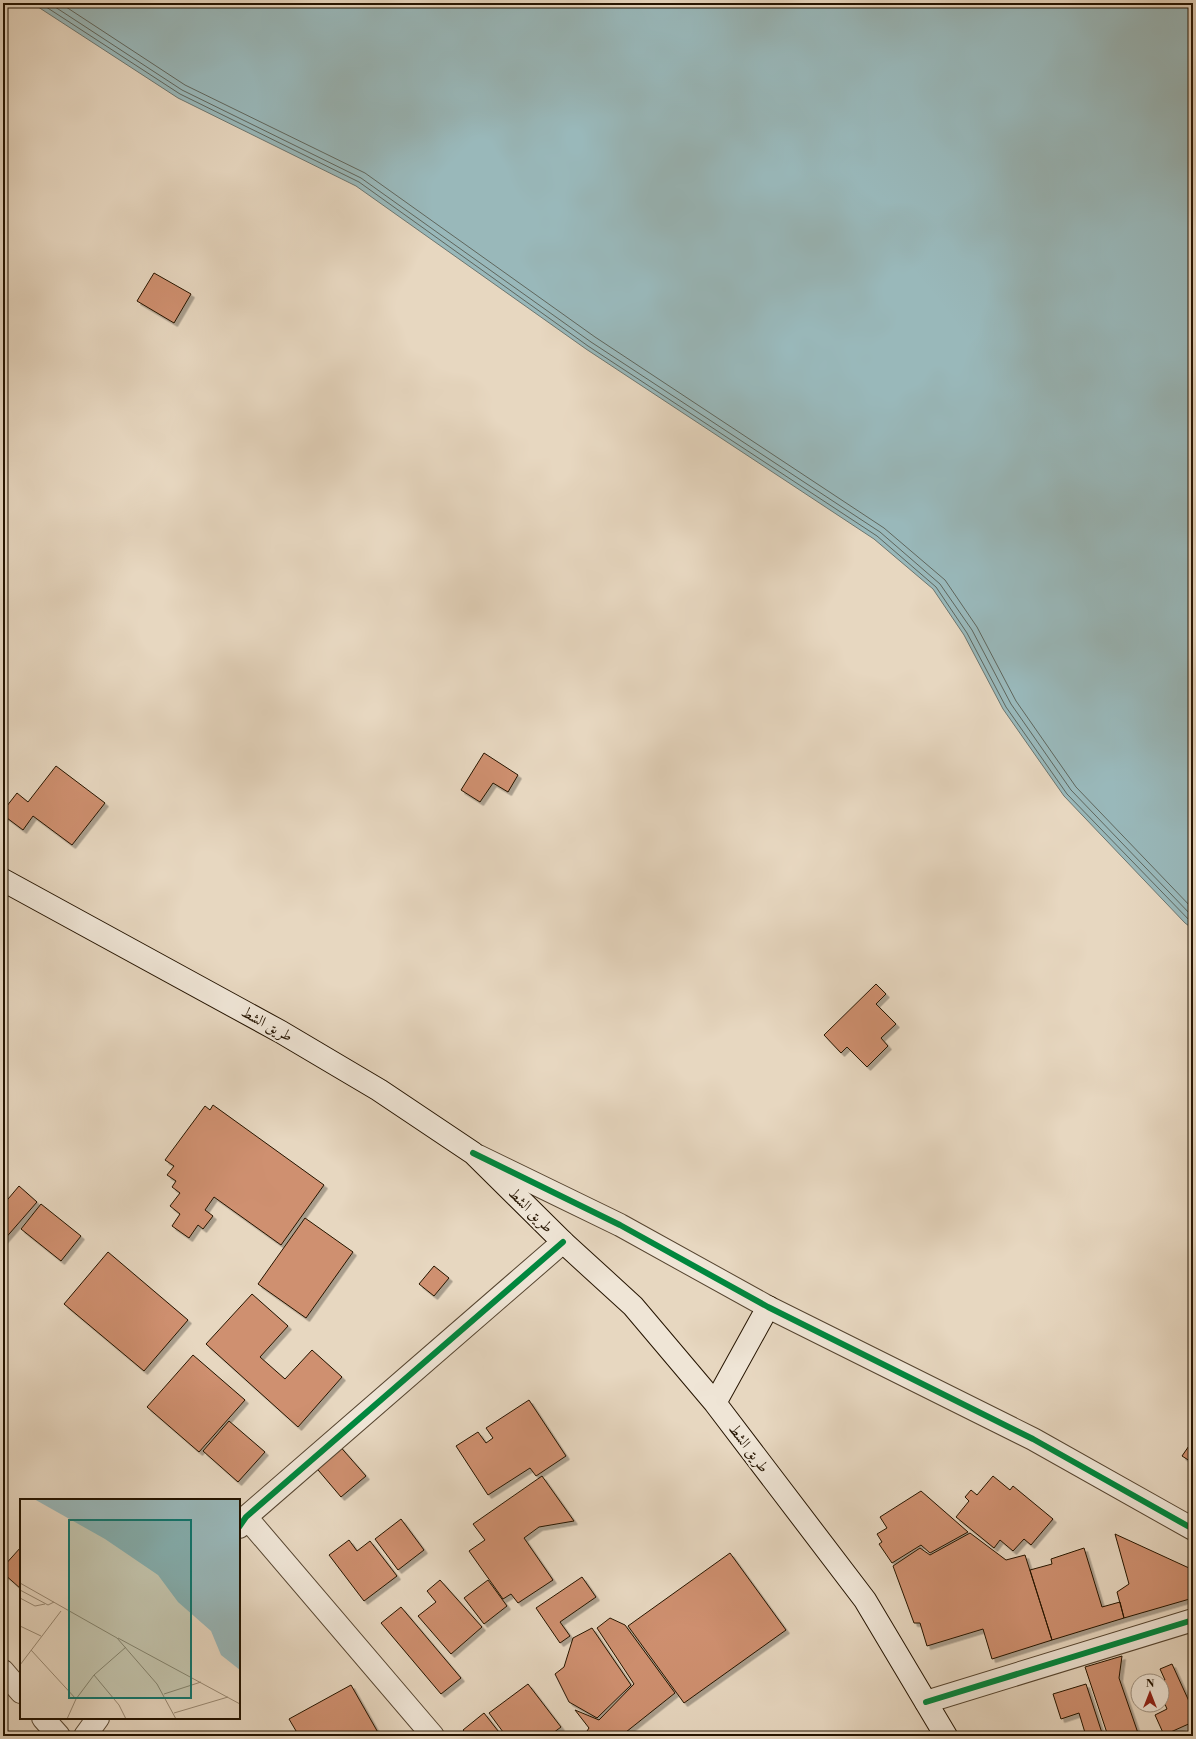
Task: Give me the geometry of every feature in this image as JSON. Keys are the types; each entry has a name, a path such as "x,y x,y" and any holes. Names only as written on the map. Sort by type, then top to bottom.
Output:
{"street":[{"name":"طريق الشط","path":"3,880 281,1032 379,1090 473,1154 633,1306 715,1403 865,1600 946,1736"},
{"path":"473,1154 620,1225 768,1307 1033,1439 1193,1529"},
{"path":"433,1736 416,1714 243,1522 564,1242"},
{"path":"715,1403 768,1307"},
{"path":"926,1702 1193,1620"},
{"path":"3,1671 20,1691"},
{"path":"44,1719 59,1736"},
{"path":"85,1736 97,1719"}],"water":[{"path":"32,3 1193,3 1193,929 1185,923 1064,796 1003,709 964,635 933,589 874,539 586,349 356,186 178,98"}],"building":[{"path":"154,273 191,294 174,323 137,301"},
{"path":"484,753 518,775 508,792 493,783 480,802 461,790"},
{"path":"56,766 105,803 72,845 33,816 23,830 3,815 3,811 17,793 28,802"},
{"path":"876,984 886,994 876,1004 896,1024 881,1038 888,1046 867,1067 847,1047 841,1053 824,1035"},
{"path":"213,1105 324,1185 281,1245 214,1197 205,1210 213,1216 203,1229 198,1225 189,1238 172,1226 180,1214 170,1206 180,1193 172,1187 176,1181 167,1175 174,1166 165,1160 205,1106 210,1110"},
{"path":"19,1186 37,1202 3,1241 3,1205"},
{"path":"41,1204 81,1236 61,1261 21,1229"},
{"path":"305,1218 353,1252 306,1318 258,1284"},
{"path":"108,1252 188,1320 144,1371 64,1304"},
{"path":"434,1266 449,1278 434,1296 419,1284"},
{"path":"252,1294 288,1326 260,1357 285,1379 312,1350 342,1377 298,1427 206,1344"},
{"path":"193,1355 245,1400 199,1452 147,1407"},
{"path":"529,1400 566,1456 536,1476 530,1468 488,1495 456,1446 478,1432 486,1443 493,1438 486,1428"},
{"path":"229,1421 265,1452 238,1482 203,1451"},
{"path":"1193,1440 1193,1463 1182,1456"},
{"path":"337,1443 366,1476 341,1497 313,1464"},
{"path":"542,1476 574,1521 539,1527 524,1538 553,1580 518,1603 511,1594 503,1599 469,1551 485,1540 473,1524"},
{"path":"993,1476 1010,1490 1013,1486 1053,1519 1031,1545 1024,1539 1013,1551 1000,1540 994,1548 956,1517 969,1501 965,1497 971,1490 977,1495"},
{"path":"921,1491 968,1532 930,1553 921,1545 892,1563 879,1544 882,1542 877,1534 887,1528 880,1517"},
{"path":"401,1519 424,1550 398,1570 375,1539"},
{"path":"970,1533 1006,1560 1025,1555 1052,1640 992,1659 983,1629 927,1646 920,1623 914,1623 893,1566 920,1548 930,1555"},
{"path":"1115,1534 1189,1568 1193,1580 1193,1598 1124,1618 1117,1592 1129,1584"},
{"path":"349,1540 357,1551 370,1541 397,1576 364,1601 329,1555"},
{"path":"20,1548 20,1588 3,1573 3,1567"},
{"path":"1084,1548 1102,1607 1120,1602 1124,1618 1052,1640 1030,1570 1052,1564 1051,1559"},
{"path":"730,1553 786,1630 684,1703 628,1626"},
{"path":"582,1577 596,1597 560,1622 570,1636 560,1643 536,1608"},
{"path":"440,1580 482,1627 451,1654 418,1616 436,1602 427,1591"},
{"path":"488,1580 507,1606 484,1624 464,1598"},
{"path":"401,1607 461,1678 441,1694 381,1623"},
{"path":"610,1618 625,1625 675,1693 621,1736 591,1736 587,1731 589,1728 575,1710 599,1720 634,1684 597,1628"},
{"path":"592,1628 631,1685 597,1718 569,1702 555,1674 564,1667 573,1638"},
{"path":"1122,1656 1119,1678 1139,1736 1108,1736 1085,1667"},
{"path":"1172,1664 1193,1710 1193,1722 1164,1735 1155,1715 1159,1713 1170,1713 1170,1673 1162,1673 1160,1669"},
{"path":"528,1684 561,1727 549,1736 506,1736 489,1713"},
{"path":"1086,1684 1103,1736 1086,1736 1079,1713 1061,1719 1053,1694"},
{"path":"351,1685 380,1736 299,1736 289,1719"},
{"path":"484,1713 502,1736 468,1736 463,1730"}],"cycle path":[{"path":"473,1153 620,1225 768,1307 1033,1439 1193,1529"},
{"path":"240,1526 246,1517 563,1242"},
{"path":"926,1702 1193,1620"}]}
